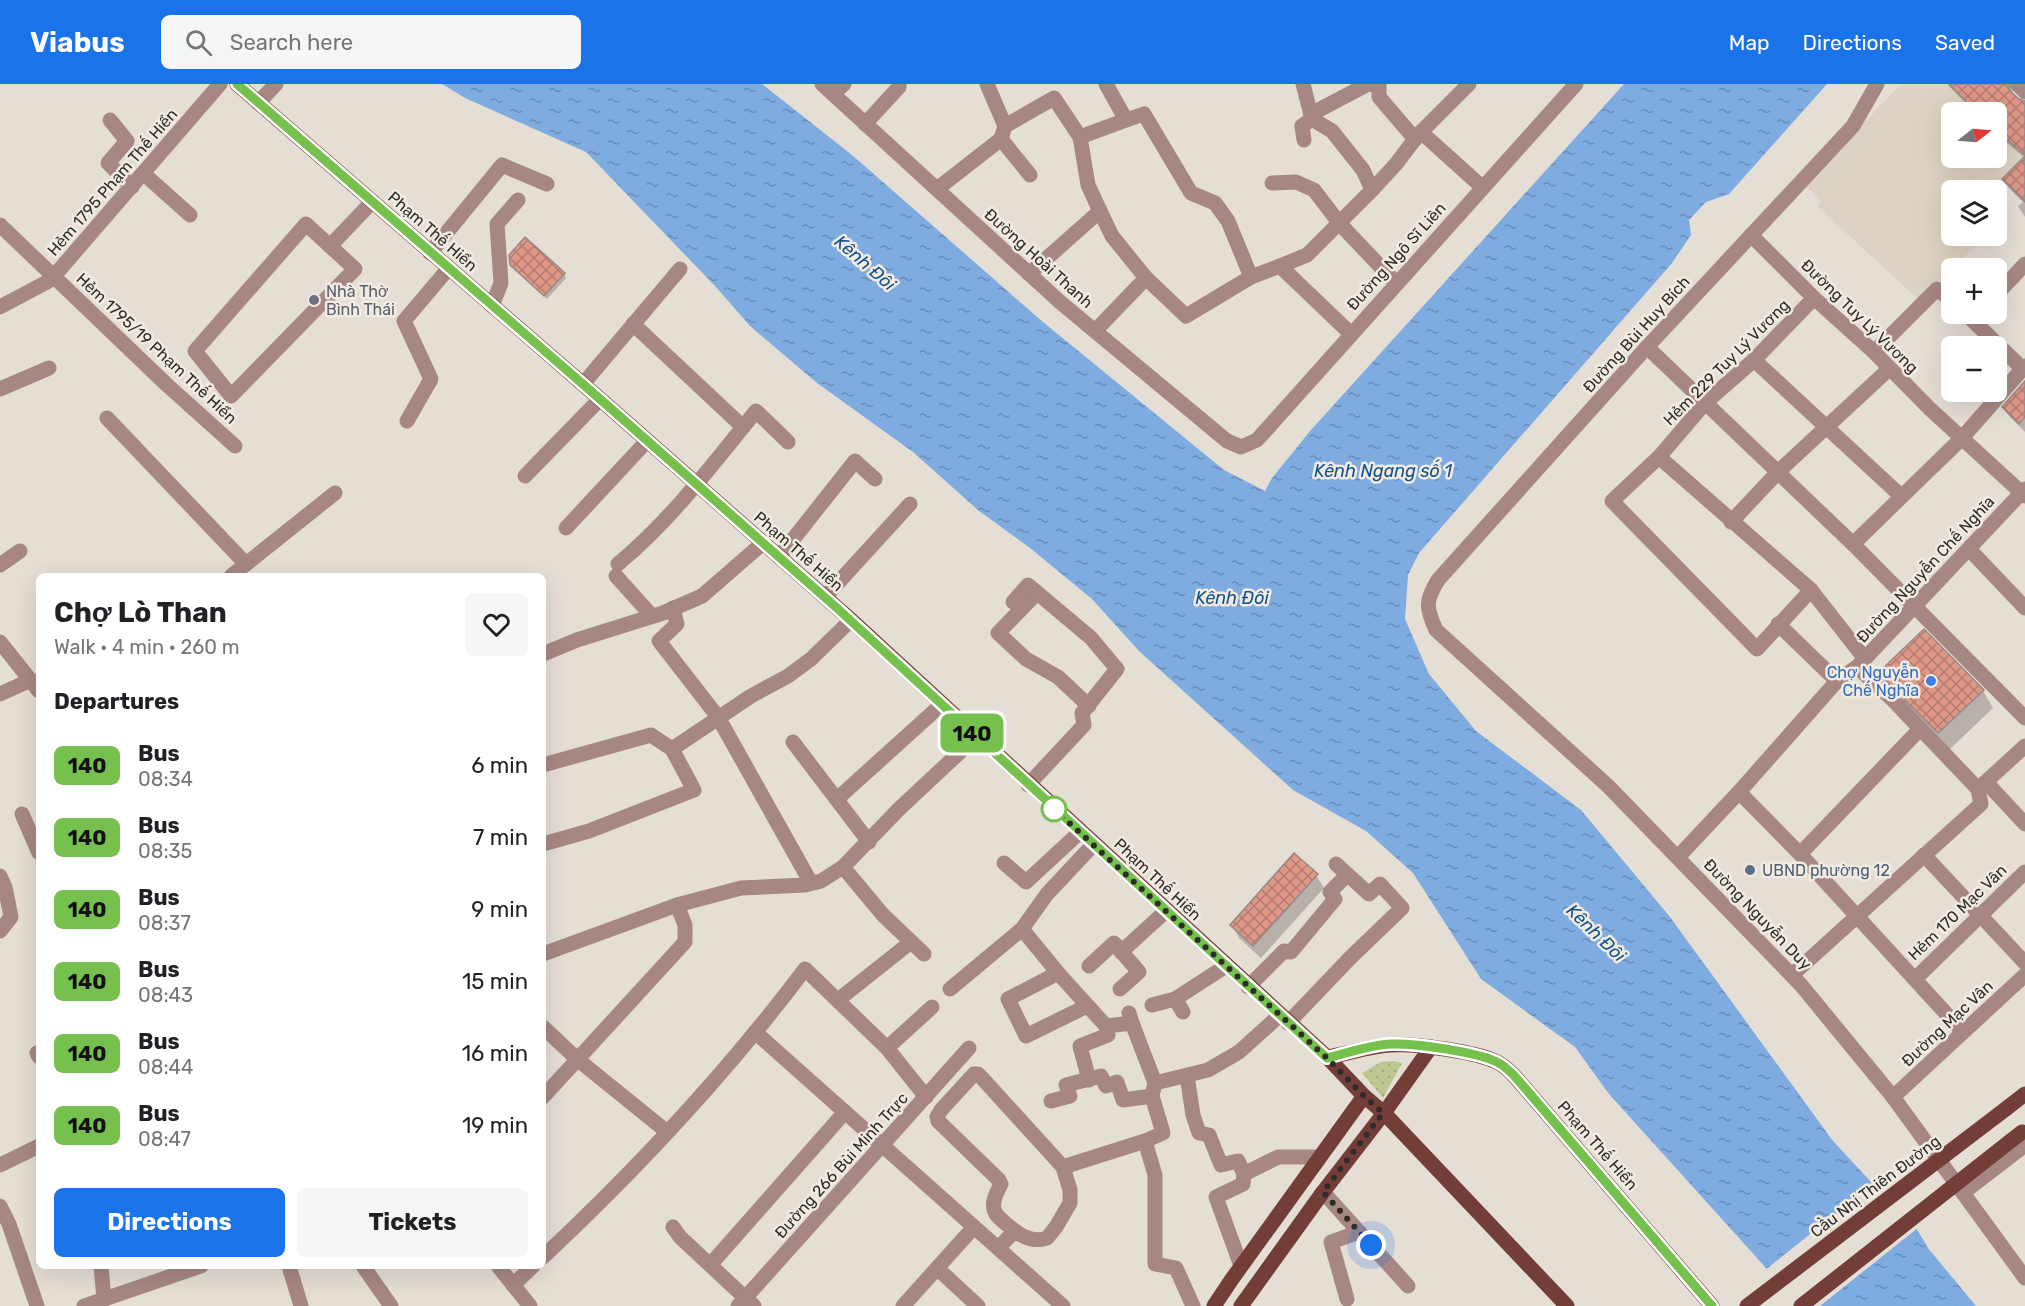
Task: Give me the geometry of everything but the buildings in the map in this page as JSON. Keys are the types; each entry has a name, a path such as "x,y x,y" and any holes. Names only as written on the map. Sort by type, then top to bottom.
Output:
{"main road":[{"name":"Phạm Thế Hiển","path":"237,84 851,620 1327,1058 1383,1113 1567,1306"},
{"name":"Phạm Thế Hiển","path":"1327,1058 1389,1044 1431,1047 1497,1062 1518,1080 1712,1306"},
{"path":"1241,1306 1431,1047"},
{"name":"Cầu Nhị Thiên Đường","path":"1747,1306 2025,1094"},
{"path":"1214,1306 1364,1096"},
{"path":"1801,1306 2025,1130"},
{"path":"1232,1279 1250,1292"}],"street":[{"name":"Hẻm 1795 Phạm Thế Hiển","path":"0,306 47,282 54,276 220,84"},
{"path":"258,103 276,84"},
{"path":"865,124 899,87 899,84"},
{"path":"987,84 1003,133 1030,175"},
{"path":"1106,84 1126,120"},
{"path":"1303,84 1311,117 1332,130 1363,170 1372,190"},
{"path":"1304,140 1302,126 1311,117 1368,84 1379,85 1379,97 1418,135 1482,188"},
{"path":"937,189 1003,133 1054,98 1080,137 1088,185 1112,236 1146,278 1186,316 1251,277 1307,255 1340,224 1396,164 1418,135 1469,84"},
{"name":"Đường Ngô Sĩ Liên","path":"1241,447 1257,440 1576,84"},
{"name":"Đường Bùi Huy Bích","path":"1427,610 1430,594 1438,580 1647,347 1853,126 1877,84"},
{"path":"2017,84 2025,92"},
{"name":"Đường Hoài Thanh","path":"833,87 865,124 1029,274 1227,441 1241,447"},
{"path":"1080,137 1144,114 1191,193 1215,203 1228,221 1251,277"},
{"path":"110,120 127,141 108,163 132,188"},
{"path":"430,253 502,165 547,184"},
{"path":"144,174 190,215"},
{"path":"1272,183 1296,182 1314,190 1340,224 1396,283"},
{"path":"492,306 501,283 498,224 519,201"},
{"path":"330,246 372,202"},
{"path":"1029,274 1100,211"},
{"path":"306,224 330,246 355,269 231,396 195,351 306,224"},
{"name":"Hẻm 1795 Phạm Thế Hiển","path":"0,225 54,276"},
{"name":"Đường Tuy Lý Vương","path":"1751,235 1962,438 2024,493"},
{"path":"2007,283 2025,264"},
{"path":"1280,266 1351,334"},
{"path":"407,421 431,379 404,321 448,269"},
{"path":"583,384 680,269"},
{"name":"Hẻm 1795/19 Phạm Thế Hiển","path":"54,276 166,384 235,446"},
{"path":"1095,332 1146,278"},
{"path":"1874,352 1937,289 1941,292"},
{"name":"Hẻm 229 Tuy Lý Vương","path":"1778,624 1757,649 1612,501 1659,457 1706,402 1754,360 1814,298"},
{"path":"633,324 743,427"},
{"path":"1853,544 1962,438 2024,367 1981,324"},
{"path":"1647,347 1779,471 2025,718"},
{"path":"1754,360 1901,496"},
{"path":"0,389 49,368"},
{"path":"1731,522 1779,471 1889,369"},
{"path":"525,476 600,399"},
{"path":"652,616 617,570 696,484 756,411 788,442"},
{"path":"107,418 246,564"},
{"path":"566,528 647,441"},
{"path":"1659,457 1811,590 1861,663 1893,700 1982,791 2025,824"},
{"path":"779,556 855,461 875,479"},
{"name":"Đường Nguyễn Chế Nghĩa","path":"1678,857 1837,681 1861,663 2024,493"},
{"path":"235,573 335,494"},
{"path":"825,597 910,504"},
{"path":"546,653 702,596 763,543"},
{"path":"1969,549 2025,608"},
{"path":"0,565 20,551"},
{"path":"1013,602 1028,585 1091,638 1117,669 1082,713 1084,725 1028,785"},
{"path":"1811,590 1778,624 1837,681"},
{"path":"1037,593 998,633 1026,659 1058,677 1089,706"},
{"path":"673,608 677,624 659,641 718,717 811,883"},
{"name":"Đường Nguyễn Duy","path":"1427,610 1436,630 1608,786 1792,975 1893,1097 2025,1278"},
{"path":"672,749 718,717 788,676 811,659 851,620"},
{"path":"0,642 35,685 0,694"},
{"path":"837,799 941,705"},
{"path":"1800,854 1920,729"},
{"path":"546,764 651,735 672,749 694,790 589,831 546,843"},
{"path":"546,953 677,905 741,888 821,881 843,867 899,809 976,737"},
{"path":"793,742 869,842"},
{"path":"1792,975 1924,855 2025,746"},
{"name":"Hẻm 170 Mạc Vân","path":"1739,792 1800,854 1963,1032"},
{"path":"22,814 36,846"},
{"path":"1004,862 1026,882 1080,832"},
{"path":"950,989 1022,929 1047,894 1093,845"},
{"path":"1924,855 1982,914 2025,963"},
{"path":"1051,1101 1070,1096 1066,1085 1101,1076 1106,1086 1117,1083 1123,1100 1154,1090 1208,1070 1239,1052 1284,1019 1402,908 1380,884 1370,894 1336,864"},
{"path":"843,867 883,915 924,954"},
{"name":"Hẻm 170 Mạc Vân","path":"1915,979 2025,872"},
{"path":"0,876 5,887 11,917 0,931"},
{"path":"1248,987 1284,951 1290,952 1335,899 1330,892 1347,876"},
{"path":"546,1094 685,942 685,926 677,905"},
{"path":"1121,952 1166,911"},
{"path":"1022,929 1058,974 1106,1026 1108,1035 1080,1046 1089,1080"},
{"path":"838,1000 911,942"},
{"path":"1089,966 1114,944 1139,972 1120,989"},
{"path":"1152,1005 1179,1006 1226,966"},
{"path":"546,1254 598,1203 741,1050 805,969 887,1048 929,1093 947,1103"},
{"path":"1058,974 1008,999 1026,1036 1088,1006"},
{"name":"Đường Mạc Vân","path":"1893,1097 2025,975"},
{"path":"887,1048 932,1007"},
{"path":"1062,1167 1163,1133 1154,1090 1130,1018 1106,1026"},
{"path":"546,1031 577,1059 666,1131"},
{"path":"755,1032 1064,1306"},
{"name":"Đường 266 Bùi Minh Trực","path":"746,1304 882,1145 969,1048"},
{"path":"974,1074 978,1074 1062,1167 1070,1190 1070,1203 1047,1238 1029,1239 999,1219 994,1210 993,1195 1001,1184 938,1121 937,1117 947,1103 974,1074"},
{"path":"1187,1076 1193,1115 1199,1133 1209,1135 1221,1165 1238,1161 1244,1174 1243,1184 1216,1197 1241,1266"},
{"name":"Đường 266 Bùi Minh Trực","path":"710,1265 845,1112"},
{"path":"1145,1140 1155,1175 1155,1264 1176,1268 1193,1306"},
{"path":"1964,1192 2025,1145"},
{"path":"0,1165 36,1147"},
{"path":"1244,1174 1278,1157 1319,1157"},
{"path":"1323,1192 1408,1286"},
{"path":"0,1206 5,1226 37,1306"},
{"path":"673,1227 680,1237 746,1304"},
{"path":"903,1306 974,1227"},
{"path":"998,1248 1015,1231"},
{"path":"1347,1299 1331,1242 1359,1232"},
{"path":"937,1268 978,1306"},
{"path":"101,1269 104,1299"},
{"path":"290,1269 301,1306"},
{"path":"365,1269 391,1306"},
{"path":"500,1269 530,1306"},
{"path":"513,1285 530,1269"},
{"path":"84,1306 174,1270"}],"shaded area":[{"path":"1901,84 1949,84 1966,102 1941,102 1941,168 2007,168 2007,140 2025,155 2001,180 1941,180 1941,246 1976,246 1963,258 1941,258 1941,279 1919,300 1817,206 1821,201 1805,185"}],"green space":[{"path":"1381,1062 1402,1063 1383,1098 1362,1073"}],"water":[{"name":"Kênh Đôi","path":"442,84 762,84 852,155 1043,322 1224,470 1265,491 1272,478 1311,430 1624,84 1827,84 1729,194 1706,202 1689,220 1691,235 1672,263 1419,553 1408,575 1405,619 1429,674 1476,731 1581,810 1670,917 1833,1141 1897,1210 1915,1226 1928,1248 1976,1306 1798,1306 1609,1094 1575,1047 1481,979 1413,873 1366,831 1293,790 1139,651 1092,599 1030,548 979,511 913,452 817,383 750,326 716,287 586,152 465,98"}],"pier":[{"path":"1875,1182 1919,1227 1820,1306 1795,1306 1793,1301 1764,1271"}],"bus line":[{"name":"140","path":"237,84 779,556 1327,1058 1389,1044 1431,1047 1497,1062 1518,1080 1712,1306"}],"place":[{"name":"Nhà Thờ Bình Thái","path":"314,300"},
{"name":"Chợ Nguyễn Chế Nghĩa","path":"1931,681"},
{"name":"UBND phường 12","path":"1750,870"}],"route":[{"path":"1054,809 1327,1058 1383,1113 1323,1192 1371,1245"}],"water label":[{"name":"Kênh Ngang số 1","path":"1383,471"}]}
